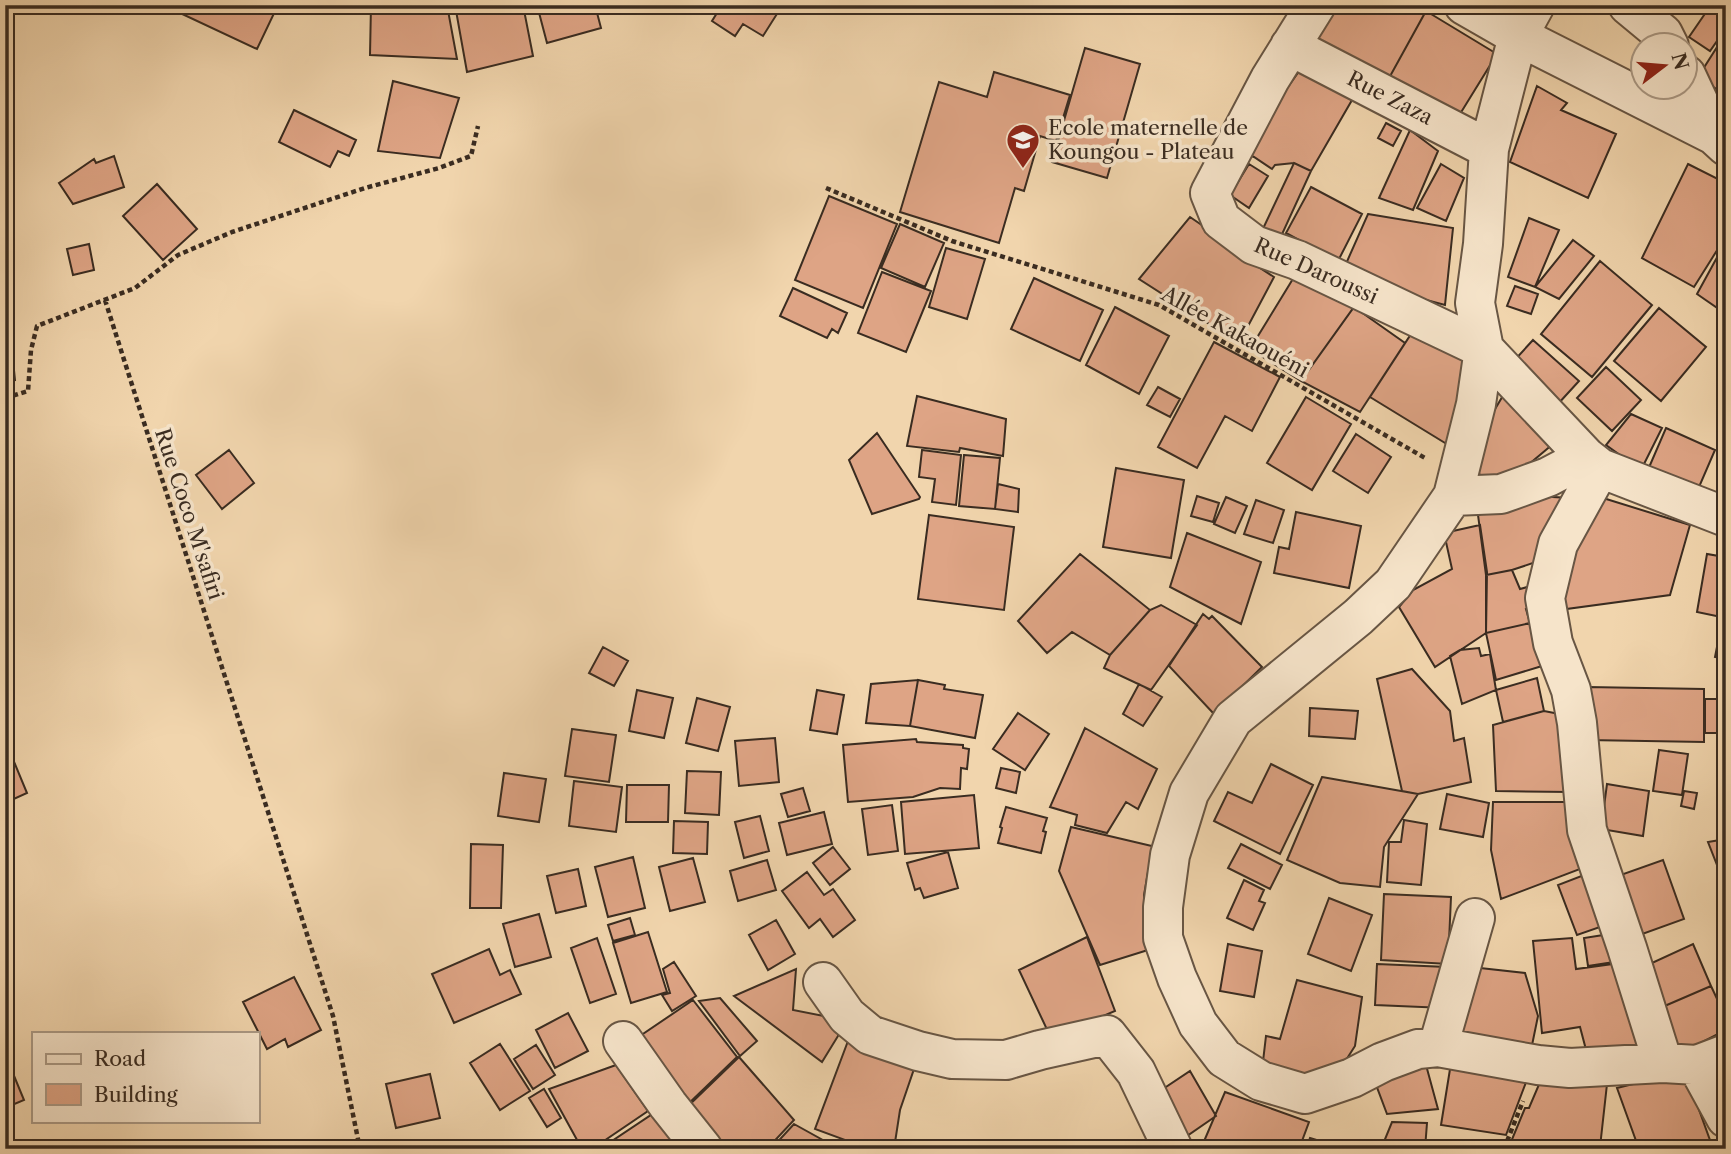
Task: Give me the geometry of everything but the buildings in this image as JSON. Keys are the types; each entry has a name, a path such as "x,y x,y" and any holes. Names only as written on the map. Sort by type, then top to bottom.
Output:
{"street":[{"name":"Rue Daroussi","path":"1316,5 1270,79 1210,193 1221,220 1254,245 1297,260 1484,349"},
{"path":"1464,5 1526,20 1720,141"},
{"path":"1628,5 1660,32"},
{"path":"1526,20 1489,149 1483,244 1475,303 1484,349 1476,404 1456,486 1393,584 1358,617 1233,719 1189,793 1170,855 1163,907 1163,938 1177,978 1198,1024 1224,1058 1261,1081 1305,1094 1352,1078 1383,1062 1418,1049 1438,1046 1538,1065 1570,1068 1695,1061"},
{"name":"Rue Zaza","path":"1290,46 1489,149"},
{"path":"1699,102 1720,141"},
{"path":"1484,349 1593,463 1726,517"},
{"path":"1456,486 1501,494 1593,463"},
{"path":"1593,463 1558,544 1545,598 1553,643 1571,690 1577,723 1587,830 1627,948 1726,1118"},
{"path":"1438,1046 1475,918"},
{"path":"823,982 847,1016 870,1035 952,1059 1006,1060 1107,1035 1136,1072 1173,1149"},
{"path":"623,1041 667,1105 703,1149"}],"path":[{"path":"5,398 28,391 31,350 37,326 135,288 178,255 232,232 471,156 478,126"},
{"name":"Allée Kakaouéni","path":"826,188 952,241 1159,305 1456,486"},
{"name":"Rue Coco M'safiri","path":"105,300 333,1016 360,1149"},
{"path":"1504,1149 1538,1065"}],"place":[{"name":"Ecole maternelle de Koungou - Plateau","path":"1023,170"}]}
